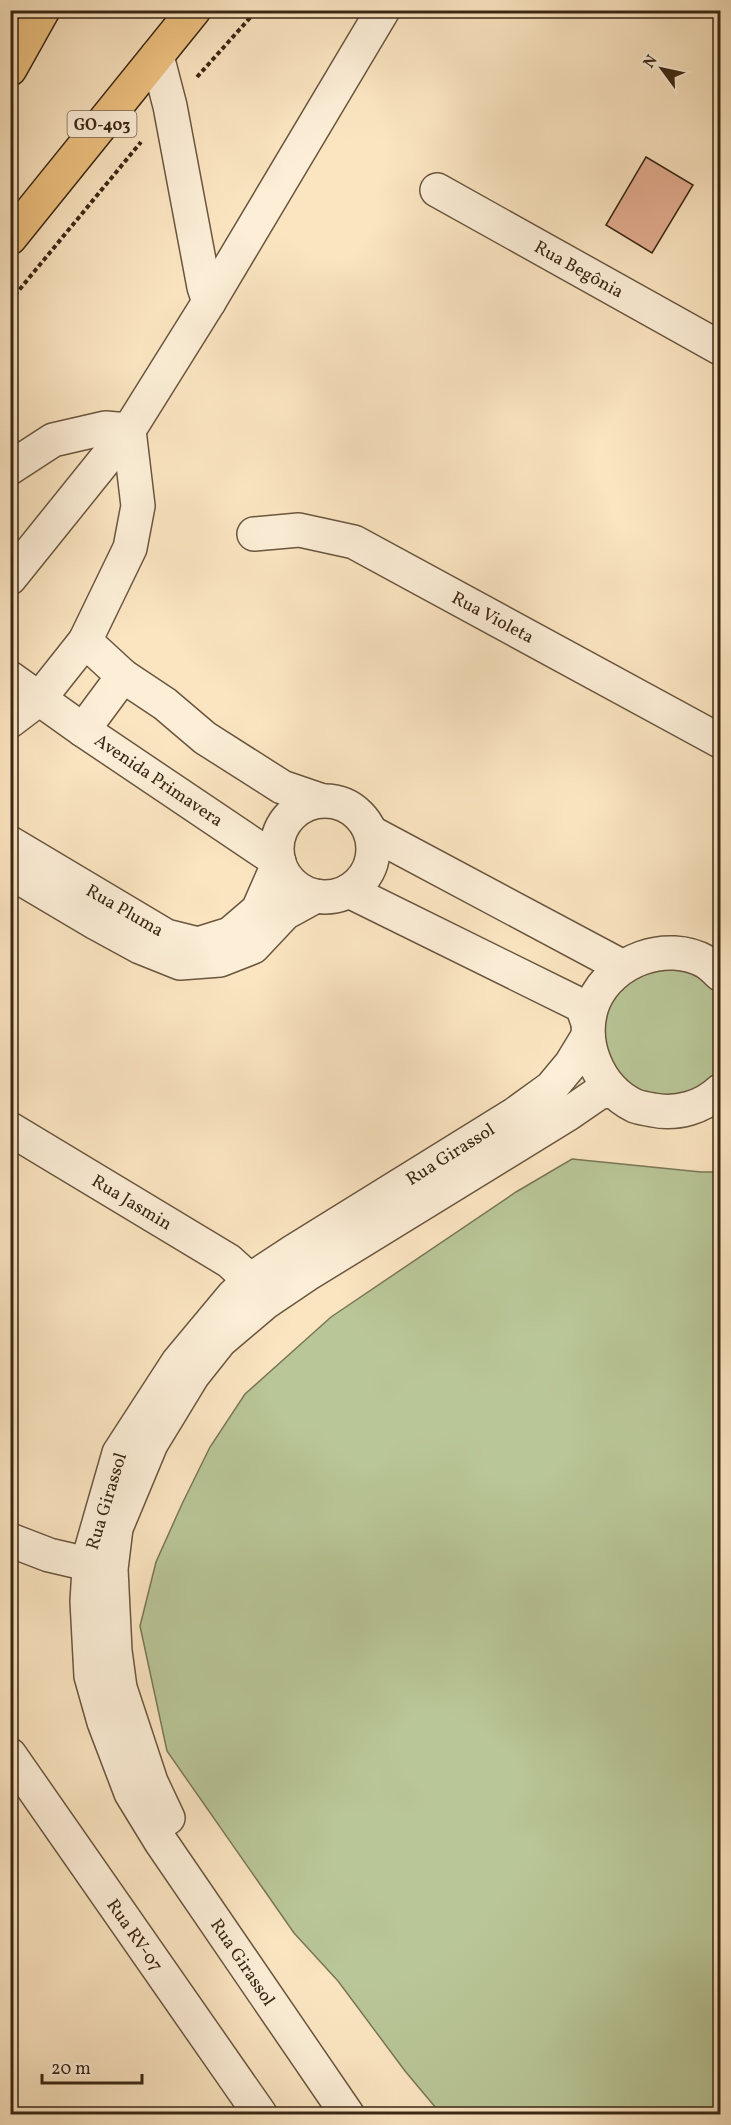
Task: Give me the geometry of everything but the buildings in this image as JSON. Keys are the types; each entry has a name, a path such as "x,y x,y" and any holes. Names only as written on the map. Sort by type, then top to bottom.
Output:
{"main road":[{"path":"10,69 43,10"},
{"name":"GO-403","path":"10,238 194,10"}],"street":[{"path":"10,578 129,430 209,302 383,10"},
{"path":"158,56 170,106 204,287 209,302"},
{"name":"Rua Begônia","path":"437,190 720,348"},
{"path":"10,468 52,440 105,428 129,430"},
{"path":"10,721 39,699 86,641 130,548 138,506 129,430"},
{"name":"Rua Violeta","path":"254,534 299,530 354,542 720,741"},
{"path":"86,641 123,676 165,704 205,738 272,781 282,787 320,800 336,801 352,807 364,818 372,833 374,850 371,867 362,880 349,891 333,897 316,896"},
{"path":"83,730 123,676"},
{"name":"Avenida Primavera","path":"10,678 279,862 284,874 293,884 304,892 316,896"},
{"path":"279,862 277,845 281,829 290,815 304,805 320,800"},
{"path":"372,833 623,966"},
{"name":"Rua Pluma","path":"10,843 166,936 198,944 230,934 258,910 279,862"},
{"name":"Rua Pluma","path":"10,872 140,946 180,963 220,960 253,947 285,913 316,896"},
{"path":"349,891 582,1006 595,1066 613,1091 636,1106 662,1112 689,1110 713,1098 720,1091"},
{"name":"Rua Girassol","path":"258,1291 294,1251 515,1114 551,1088 571,1064 588,1030 594,1001 606,982 623,966 641,957 662,953 683,954 716,961"},
{"name":"Rua Girassol","path":"347,2115 161,1842 131,1793 104,1722 91,1676 87,1601 100,1567 119,1453 178,1362 232,1296 258,1291 306,1275 600,1092 613,1091"},
{"name":"Rua Jasmin","path":"10,1129 229,1261 258,1291"},
{"path":"10,1540 49,1555 100,1567"},
{"name":"Rua Girassol","path":"100,1567 120,1688 151,1782 170,1821 368,2115"},
{"name":"Rua RV-07","path":"10,1755 260,2115"}],"path":[{"path":"10,301 170,106 257,10"}],"green space":[{"path":"675,968 694,975 715,989 719,995 722,1018 720,1067 711,1079 699,1088 671,1096 644,1092 623,1080 610,1061 604,1039 606,1016 615,995 631,978 656,969"},
{"path":"572,1159 720,1172 720,2114 441,2114 405,2071 338,1981 294,1933 167,1751 140,1626 156,1562 182,1504 210,1447 245,1394 331,1317 516,1192"}]}
